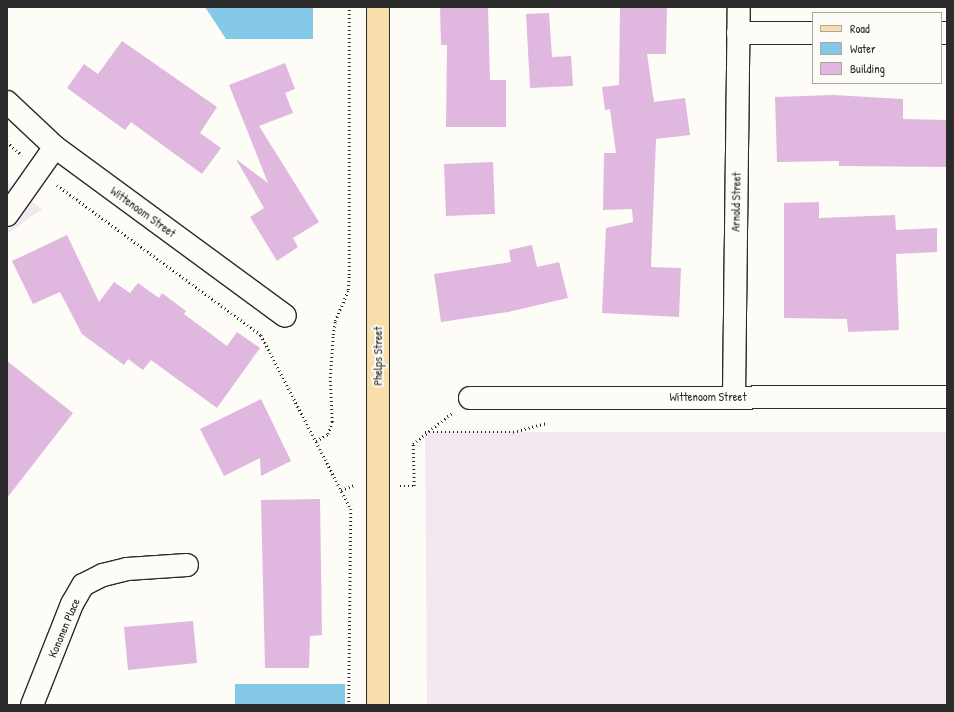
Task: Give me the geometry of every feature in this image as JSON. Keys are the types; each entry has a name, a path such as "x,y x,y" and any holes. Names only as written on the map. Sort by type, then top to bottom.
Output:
{"main road":[{"name":"Phelps Street","path":"378,7 378,705"}],"street":[{"name":"Arnold Street","path":"734,396 739,7"},
{"path":"738,33 812,33"},
{"name":"Wittenoom Street","path":"7,102 55,147 285,316"},
{"path":"9,209 55,147"},
{"name":"Wittenoom Street","path":"470,398 734,396 947,397"},
{"name":"Kononen Place","path":"32,705 72,604 83,585 103,575 127,569 187,565"}],"path":[{"path":"316,441 328,434 332,422 330,378 333,335 335,321 348,290 349,7"},
{"path":"7,142 39,170 261,335 351,510 349,705"},
{"path":"404,486 414,486 413,444 470,398"},
{"path":"341,490 351,485"}],"shaded area":[{"path":"7,183 42,209 7,234"},
{"path":"425,432 947,432 947,705 427,705"}],"water":[{"path":"205,7 313,7 313,39 226,39"},
{"path":"235,684 345,684 345,705 235,705"}],"building":[{"path":"440,7 488,7 490,80 506,80 506,127 446,127 447,45 441,45"},
{"path":"620,7 667,7 666,54 647,54 654,102 685,98 690,135 656,139 651,267 681,268 679,317 602,313 606,228 633,222 632,209 603,210 604,153 616,153 610,109 605,110 602,87 619,85"},
{"path":"549,13 552,57 571,56 573,86 530,88 526,14"},
{"path":"122,41 217,107 200,133 221,148 202,174 131,122 125,130 67,88 84,64 98,74"},
{"path":"285,63 295,89 285,93 293,113 259,126 319,222 293,238 298,247 277,261 250,217 264,208 236,159 268,183 229,85"},
{"path":"833,95 903,99 903,119 947,120 947,167 839,166 839,161 777,162 775,97"},
{"path":"493,162 495,214 446,216 444,164"},
{"path":"819,202 819,218 895,215 896,230 937,228 937,252 896,254 899,330 848,332 847,319 784,318 784,203"},
{"path":"67,235 99,302 114,282 130,293 138,283 159,298 162,293 186,311 184,314 227,346 237,332 260,348 217,408 151,360 143,370 128,359 124,365 82,334 60,292 33,304 12,261"},
{"path":"532,245 537,267 559,262 568,298 508,312 441,322 434,274 511,262 509,250"},
{"path":"7,361 73,413 7,498"},
{"path":"261,399 291,461 261,476 260,458 224,476 200,429"},
{"path":"320,499 322,635 310,636 309,668 265,668 261,500"},
{"path":"193,621 197,663 128,670 124,627"}]}
